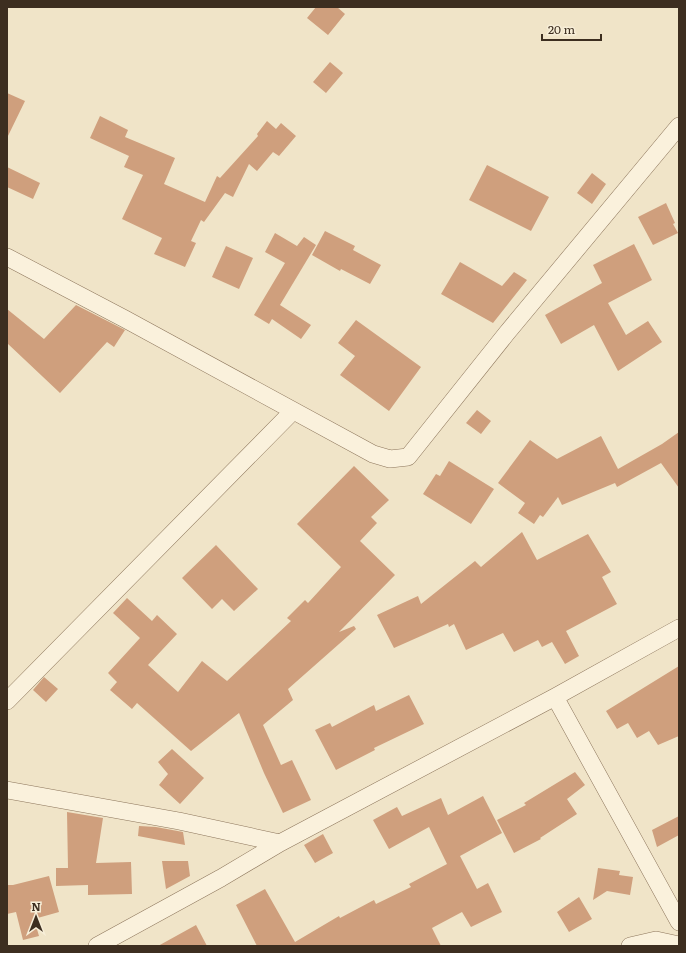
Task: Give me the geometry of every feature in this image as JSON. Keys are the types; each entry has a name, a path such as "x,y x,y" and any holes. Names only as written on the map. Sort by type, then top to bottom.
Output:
{"street":[{"path":"7,257 125,319 373,454 390,459 408,457 506,334 679,126"},
{"path":"7,701 293,411"},
{"path":"97,946 221,878 280,843 555,697 679,628"},
{"path":"555,697 679,922"},
{"path":"7,790 179,820 280,843"},
{"path":"630,946 656,940 679,945"}],"building":[{"path":"316,7 337,7 345,14 328,35 307,18"},
{"path":"330,62 343,73 326,93 313,82"},
{"path":"7,93 25,101 7,138"},
{"path":"100,116 128,130 125,137 175,158 164,184 205,202 217,176 220,178 258,136 257,134 267,121 276,129 281,123 296,136 279,156 273,152 257,171 249,164 233,197 225,193 204,222 201,220 191,241 196,243 185,267 154,254 162,238 122,219 143,175 124,167 129,156 90,138"},
{"path":"487,165 549,197 531,231 469,200"},
{"path":"7,167 40,183 33,199 7,187"},
{"path":"592,173 606,184 592,204 577,193"},
{"path":"666,203 675,223 673,224 678,233 653,245 638,217"},
{"path":"325,231 355,246 353,250 381,265 370,284 341,269 340,271 312,255"},
{"path":"275,233 297,246 304,237 316,245 280,305 311,325 301,339 272,319 269,324 254,315 285,263 265,252"},
{"path":"634,244 652,280 608,303 626,335 648,321 662,342 618,371 594,325 561,344 545,315 602,283 593,265"},
{"path":"226,246 253,258 239,289 212,277"},
{"path":"460,262 502,286 514,272 527,280 493,323 441,294"},
{"path":"76,305 125,330 114,347 107,342 60,393 7,343 7,309 44,339"},
{"path":"356,320 421,367 389,411 340,375 355,356 338,343"},
{"path":"477,410 491,421 481,434 466,423"},
{"path":"679,432 679,488 661,463 617,487 615,483 562,505 558,497 543,517 540,515 534,524 518,513 525,503 498,483 530,440 557,459 601,436 618,469 662,444"},
{"path":"449,461 494,489 471,524 423,494 436,474 440,476"},
{"path":"354,466 389,500 371,517 377,523 360,541 395,575 339,632 354,626 356,629 288,689 293,700 263,725 281,765 292,760 311,800 283,813 264,773 239,713 191,751 137,703 132,709 110,690 117,682 108,673 140,638 113,613 127,598 152,621 157,615 177,634 148,665 178,692 202,661 227,681 291,621 287,618 305,600 308,603 341,567 297,524"},
{"path":"522,532 537,560 588,534 611,572 602,577 617,604 566,631 579,656 565,664 552,642 542,647 538,640 514,652 503,633 466,650 454,624 449,627 448,624 394,648 377,615 418,596 421,604 475,561 481,567"},
{"path":"216,545 258,589 234,611 222,599 212,609 182,578"},
{"path":"679,666 679,736 658,745 649,731 637,738 628,723 617,729 606,711"},
{"path":"44,677 58,689 46,702 33,690"},
{"path":"409,695 424,724 374,748 375,750 336,770 315,730 330,723 332,727 374,705 376,711"},
{"path":"172,749 204,778 180,804 159,785 168,774 158,762"},
{"path":"575,772 585,785 567,799 577,814 540,838 541,839 514,853 497,820 526,805 524,803"},
{"path":"483,796 502,833 460,856 477,889 488,883 502,912 471,927 462,912 432,928 441,946 257,946 236,905 265,889 295,942 339,916 340,918 374,900 376,904 411,887 409,884 447,864 429,827 389,849 373,820 397,807 402,816 441,798 448,815"},
{"path":"67,812 103,818 96,863 131,862 132,894 88,895 88,885 56,886 56,868 68,868"},
{"path":"679,816 679,835 657,847 652,830"},
{"path":"139,826 156,827 183,832 185,845 138,836"},
{"path":"323,834 333,853 315,863 304,845"},
{"path":"162,861 188,861 190,876 166,889"},
{"path":"598,868 620,871 619,875 633,877 630,895 607,891 593,900"},
{"path":"49,876 59,912 34,919 39,936 23,940 16,912 7,914 7,885 13,885"},
{"path":"579,897 592,919 569,932 557,912"},
{"path":"196,925 207,946 158,946"}]}
